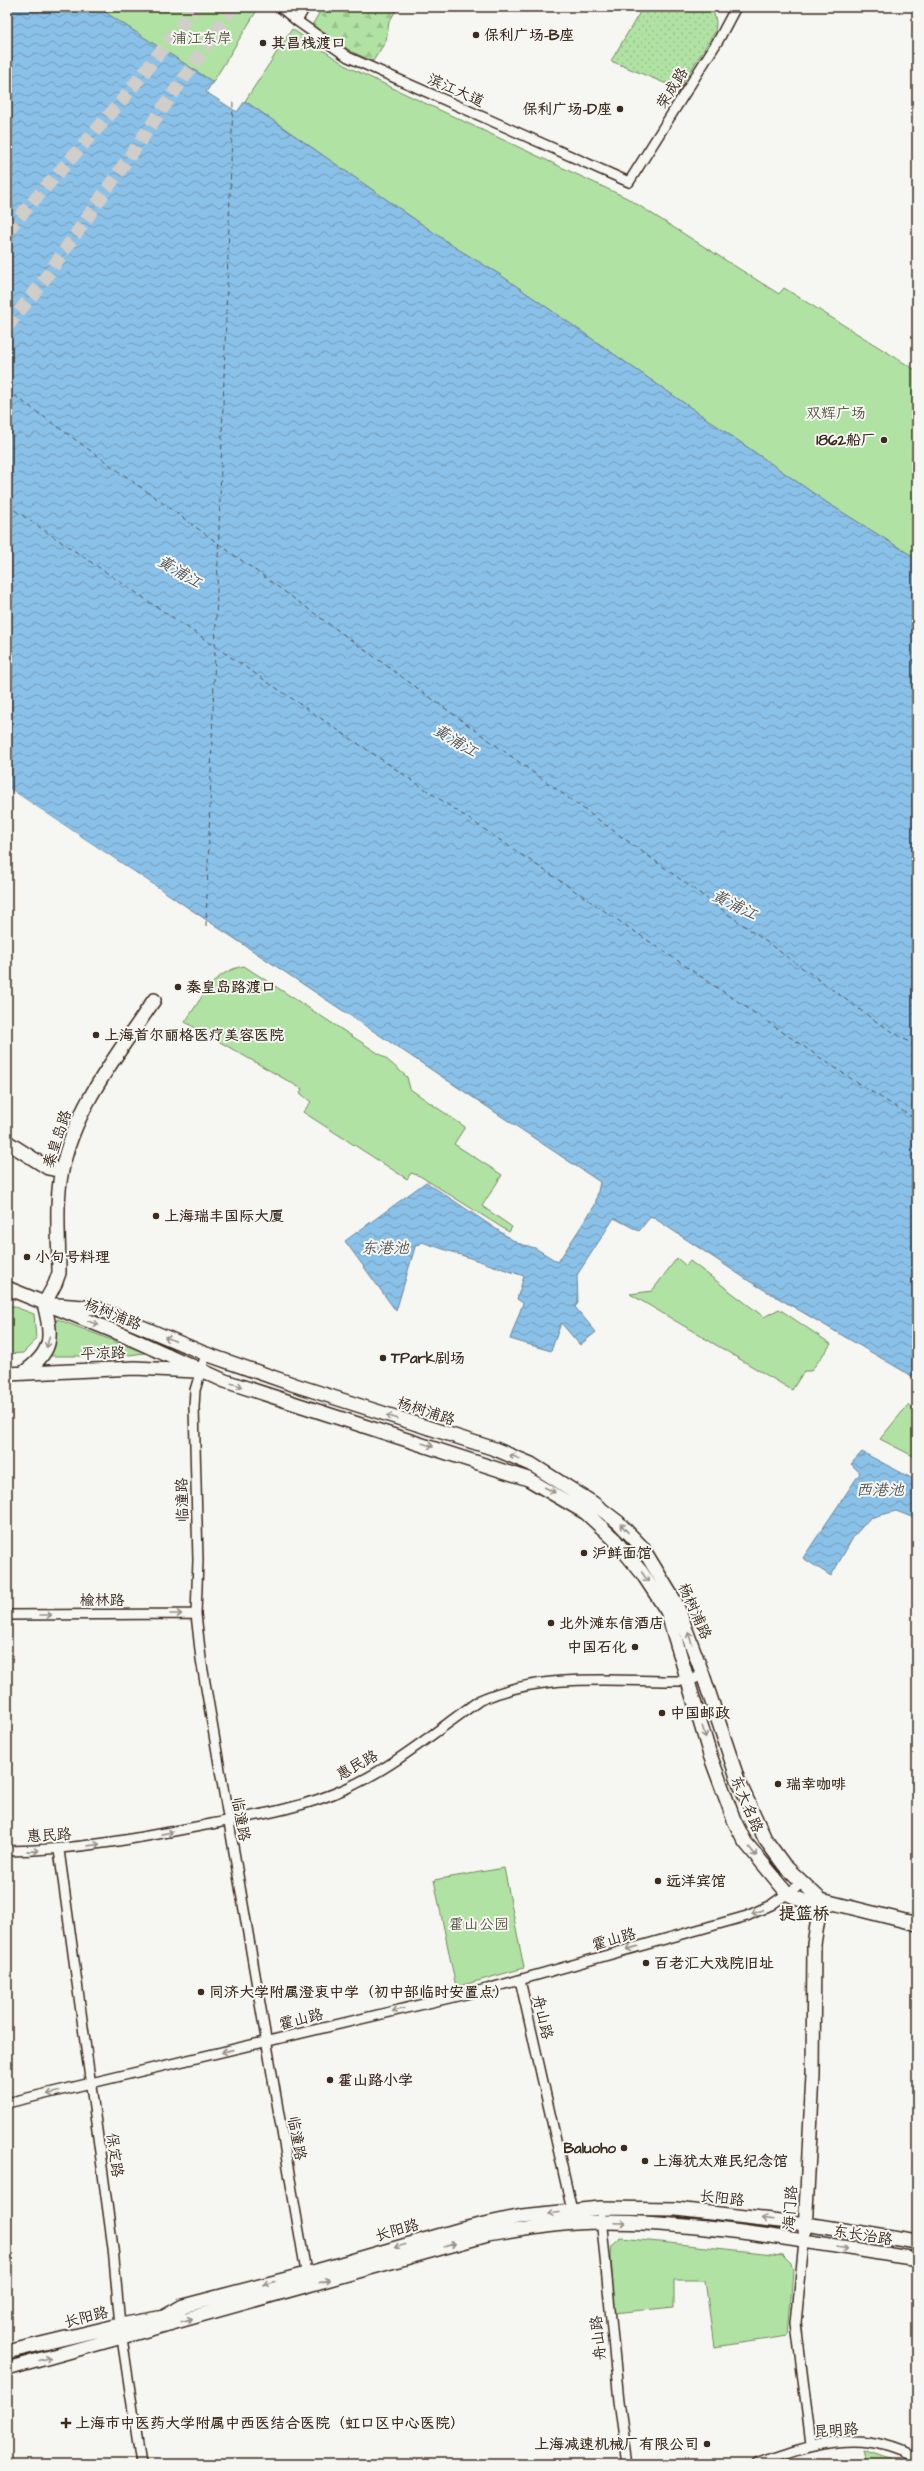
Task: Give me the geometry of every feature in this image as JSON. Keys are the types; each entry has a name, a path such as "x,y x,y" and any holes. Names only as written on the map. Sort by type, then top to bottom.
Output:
{"main road":[{"name":"秦皇岛路","path":"44,1304 59,1273 62,1171 73,1132 89,1100 154,1000"},
{"path":"7,1142 48,1168 62,1171"},
{"name":"杨树浦路","path":"7,1288 121,1334 224,1381 481,1462 528,1479 557,1494 586,1513 614,1539 642,1573 667,1611 690,1681"},
{"path":"22,1373 35,1364 50,1343 50,1327 44,1304"},
{"name":"杨树浦路","path":"44,1304 97,1308 206,1354 495,1449 531,1464 566,1484 618,1522 642,1547 676,1603 703,1675"},
{"name":"平凉路","path":"7,1374 135,1368 201,1371"},
{"name":"东大名路","path":"703,1675 738,1780 764,1839 801,1884 820,1900 917,1924"},
{"name":"东大名路","path":"690,1681 710,1755 734,1820 745,1842 788,1894 808,1903 820,1900"},
{"name":"海门路","path":"804,2242 813,2075 814,1944 820,1900"},
{"name":"长阳路","path":"7,2369 122,2338 308,2280 462,2229 522,2216 600,2208 676,2210 806,2224"},
{"name":"长阳路","path":"7,2352 120,2325 164,2317 183,2306 308,2280 488,2235 601,2222 707,2229 804,2242"},
{"name":"东长治路","path":"806,2224 917,2242"},
{"name":"东长治路","path":"804,2242 917,2259"}],"street":[{"path":"297,21 305,7"},
{"name":"荣成路","path":"629,182 719,39 736,7"},
{"name":"滨江大道","path":"285,9 297,21 348,57 629,182"},
{"name":"临潼路","path":"206,1354 195,1390 194,1407 198,1560 196,1614 211,1727 265,2042 308,2280"},
{"name":"榆林路","path":"7,1615 196,1614"},
{"name":"惠民路","path":"7,1851 59,1850 129,1840 228,1821 325,1798 348,1788 377,1772 480,1700 499,1692 543,1683 579,1678 690,1681 703,1675"},
{"name":"保定路","path":"59,1850 113,2248 120,2325 141,2464"},
{"name":"霍山路","path":"7,2103 520,1980 747,1916 772,1905 801,1884"},
{"name":"舟山路","path":"520,1980 575,2224"},
{"name":"舟山路","path":"600,2208 619,2401 628,2464"},
{"name":"海门路","path":"804,2242 796,2323 811,2445"},
{"name":"昆明路","path":"757,2464 811,2445 863,2441 892,2446 917,2458"}],"green space":[{"name":"浦江东岸","path":"97,7 259,7 213,82"},
{"path":"323,7 398,7 389,22 386,41 373,61 352,52 312,25"},
{"path":"643,7 710,7 714,13 716,22 715,32 679,89 611,61"},
{"name":"双辉广场","path":"292,29 348,67 627,198 779,294 784,288 917,371 917,559 826,502 499,274 456,248 245,101"},
{"path":"244,966 384,1057 407,1077 410,1089 465,1127 454,1144 502,1175 482,1206 512,1227 509,1232 420,1176 411,1173 407,1179 303,1112 311,1102 300,1093 302,1089 185,1022 203,995 216,980 233,969"},
{"path":"677,1258 686,1266 690,1261 764,1317 779,1309 831,1344 811,1371 804,1371 792,1390 630,1294 652,1291"},
{"path":"7,1304 34,1314 36,1340 23,1353 7,1354"},
{"path":"57,1319 145,1353 121,1356 49,1356"},
{"path":"908,1405 917,1410 917,1458 880,1439"},
{"name":"霍山公园","path":"504,1868 524,1968 456,1987 434,1880"},
{"path":"621,2238 782,2255 791,2264 793,2270 788,2336 714,2347 705,2280 674,2280 674,2307 614,2313 611,2255 612,2246"},
{"path":"863,2450 904,2464 867,2464"}],"water":[{"path":"7,7 97,7 213,82 206,92 237,112 245,101 456,248 499,274 826,502 917,559 917,1379 749,1281 651,1216 639,1231 614,1218 577,1275 578,1303 575,1307 596,1332 580,1345 561,1323 551,1351 510,1339 523,1303 517,1299 524,1276 422,1242 419,1245 416,1244 396,1311 345,1241 426,1182 517,1243 535,1248 558,1262 595,1205 600,1182 7,787"},
{"name":"西港池","path":"862,1452 917,1481 917,1519 896,1511 870,1518 854,1536 831,1576 803,1558 860,1473 851,1464"}],"pier":[{"path":"7,787 176,900 175,902 7,789"}],"ferry route":[{"path":"206,926 233,102"},
{"path":"7,390 874,1020 917,1047"},
{"path":"7,505 859,1084 917,1120"}],"tunnel":[{"path":"7,231 119,104 196,7"},
{"path":"7,327 44,280 233,7"}],"place":[{"name":"保利广场-B座","path":"476,35"},
{"name":"其昌栈渡口","path":"263,43"},
{"name":"保利广场-D座","path":"620,109"},
{"name":"1862船厂","path":"884,440"},
{"name":"秦皇岛路渡口","path":"178,987"},
{"name":"上海首尔丽格医疗美容医院","path":"96,1035"},
{"name":"上海瑞丰国际大厦","path":"156,1216"},
{"name":"小句号料理","path":"27,1257"},
{"name":"TPark剧场","path":"383,1358"},
{"name":"沪鲜面馆","path":"584,1553"},
{"name":"北外滩东信酒店","path":"551,1623"},
{"name":"中国石化","path":"635,1647"},
{"name":"中国邮政","path":"662,1713"},
{"name":"瑞幸咖啡","path":"778,1784"},
{"name":"远洋宾馆","path":"658,1881"},
{"name":"百老汇大戏院旧址","path":"646,1963"},
{"name":"同济大学附属澄衷中学（初中部临时安置点）","path":"201,1992"},
{"name":"霍山路小学","path":"330,2080"},
{"name":"Baluoho","path":"624,2148"},
{"name":"上海犹太难民纪念馆","path":"645,2161"},
{"name":"上海市中医药大学附属中西医结合医院（虹口区中心医院）","path":"66,2423"},
{"name":"上海减速机械厂有限公司","path":"707,2444"}],"district":[{"name":"提篮桥","path":"804,1913"}],"water label":[{"name":"黄浦江","path":"180,571"},
{"name":"黄浦江","path":"456,740"},
{"name":"黄浦江","path":"735,904"},
{"name":"东港池","path":"385,1247"}]}
